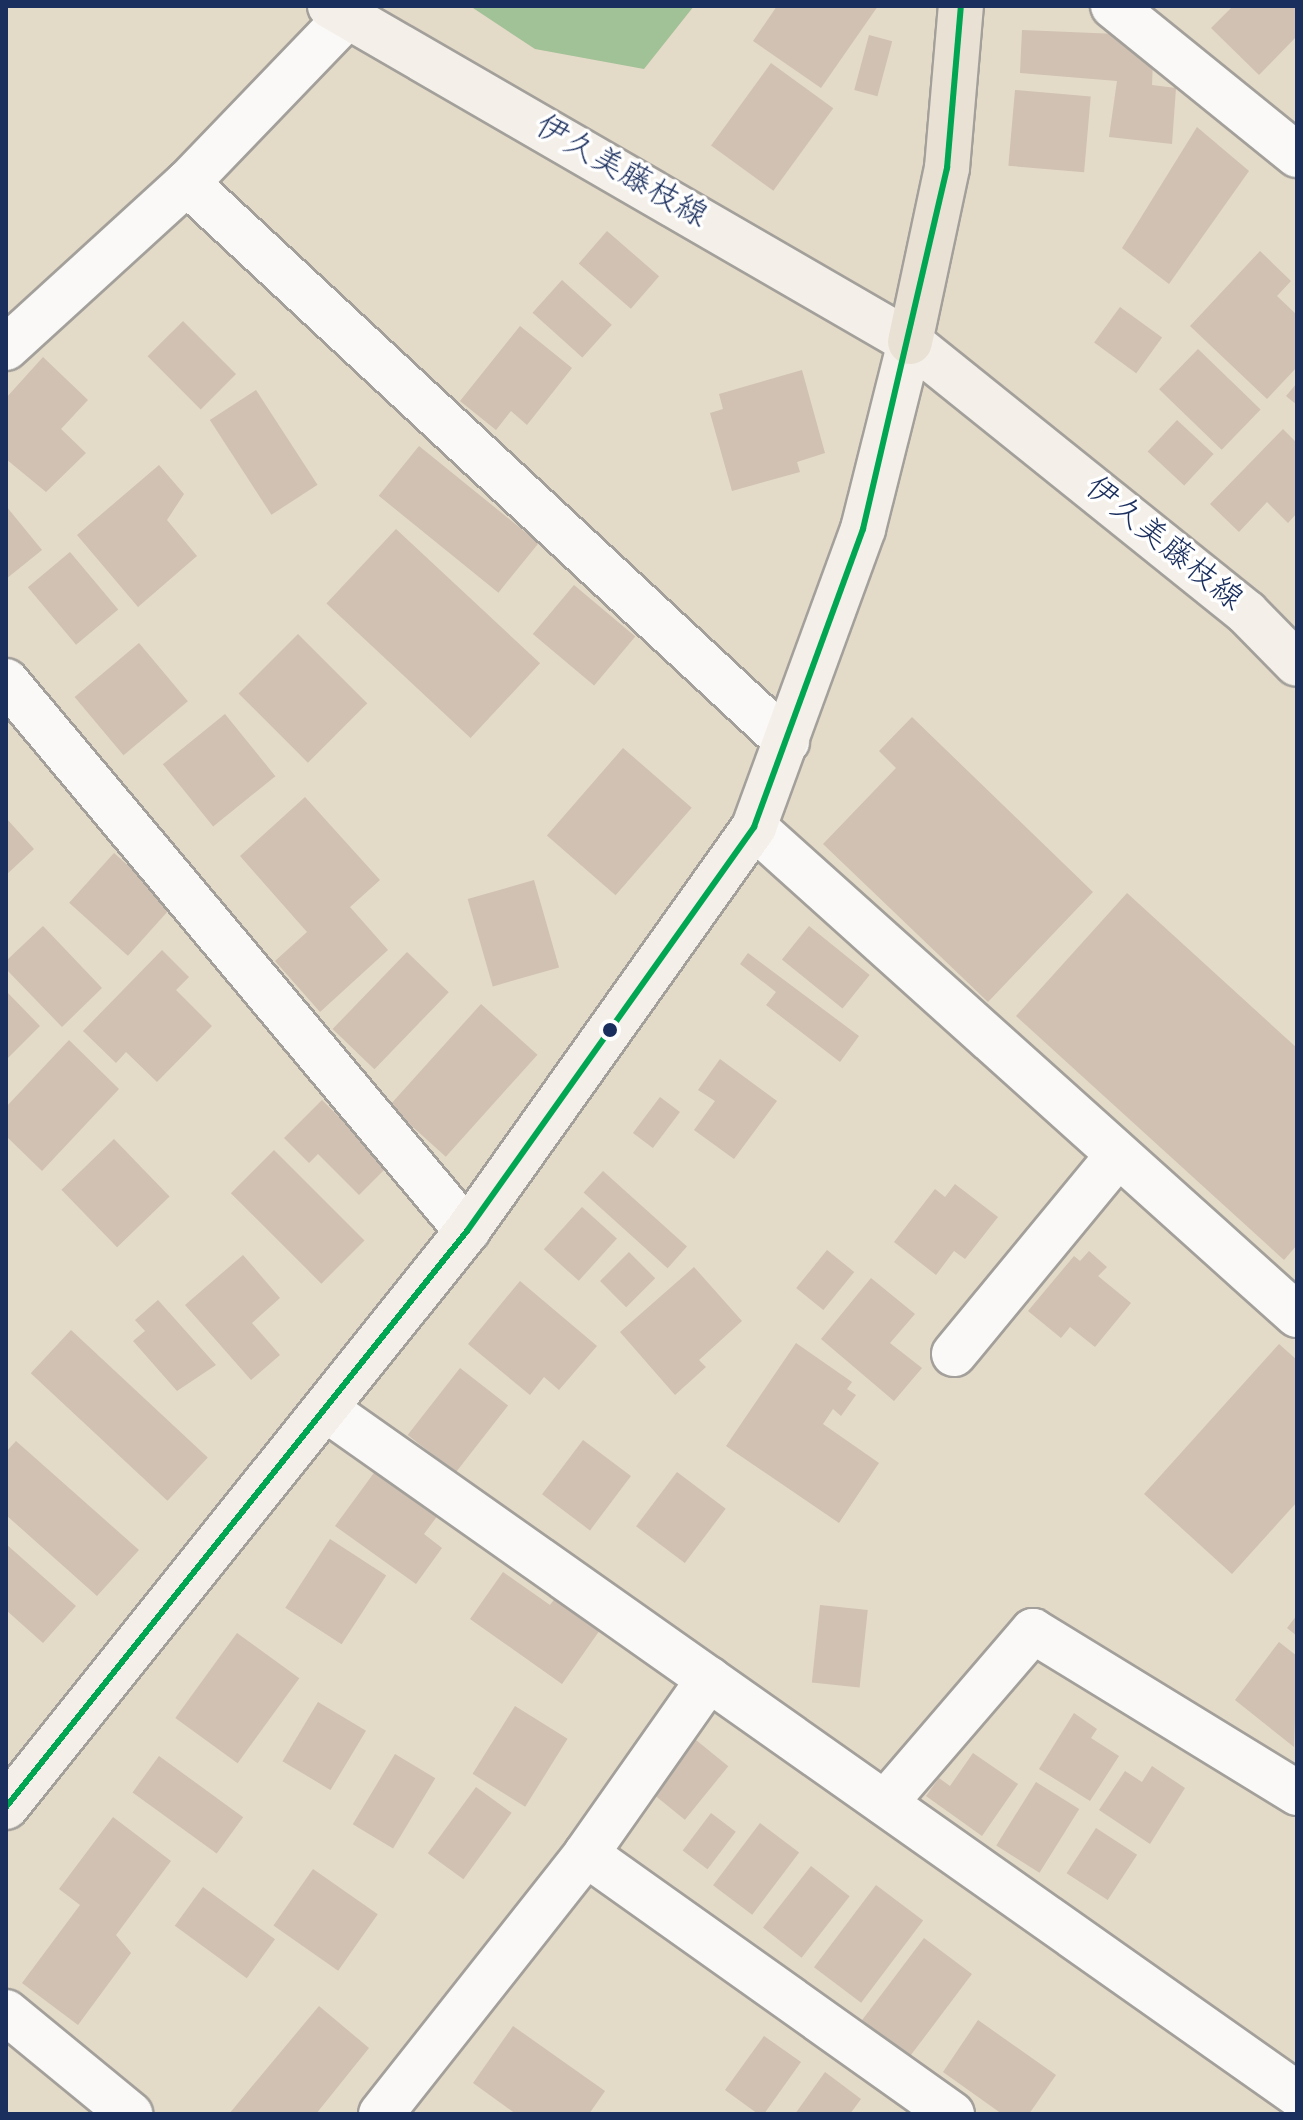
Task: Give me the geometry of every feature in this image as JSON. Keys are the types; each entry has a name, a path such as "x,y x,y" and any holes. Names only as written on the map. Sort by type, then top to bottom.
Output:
{"main road":[{"path":"6,1807 327,1410 467,1231 754,827 863,529 910,342 947,168 961,6"},
{"name":"伊久美藤枝線","path":"338,11 910,342 1247,613 1297,664"}],"street":[{"path":"1113,6 1297,155"},
{"path":"6,348 187,183 338,11"},
{"path":"187,183 787,742"},
{"path":"6,681 467,1231"},
{"path":"754,827 1297,1315"},
{"path":"954,1354 1118,1155"},
{"path":"327,1410 1297,2094"},
{"path":"885,1803 1033,1631 1297,1793"},
{"path":"381,2114 586,1854 709,1679"},
{"path":"586,1854 952,2114"},
{"path":"6,2012 130,2114"}],"green space":[{"path":"470,6 694,6 644,69 535,49"}],"building":[{"path":"777,6 878,6 821,88 753,41"},
{"path":"1233,6 1297,6 1297,36 1259,75 1211,28"},
{"path":"1022,30 1117,34 1153,60 1152,85 1176,88 1172,144 1109,137 1117,81 1020,73"},
{"path":"869,35 892,41 877,96 854,90"},
{"path":"771,63 833,108 773,191 711,146"},
{"path":"1015,90 1091,97 1084,172 1008,166"},
{"path":"1197,127 1249,171 1169,284 1122,248"},
{"path":"607,231 659,276 631,309 579,263"},
{"path":"1260,251 1291,281 1277,296 1297,315 1297,367 1267,399 1190,326"},
{"path":"562,280 612,325 582,358 533,313"},
{"path":"1120,307 1162,338 1136,373 1094,343"},
{"path":"183,321 236,374 201,409 148,356"},
{"path":"520,326 572,368 527,425 511,411 496,430 460,401"},
{"path":"1198,349 1261,409 1222,450 1159,389"},
{"path":"43,357 88,400 61,429 86,453 46,492 6,459 6,398"},
{"path":"802,370 825,453 797,462 800,472 732,491 710,413 723,409 719,394"},
{"path":"1297,383 1297,405 1286,396"},
{"path":"256,390 318,485 271,515 210,420"},
{"path":"1177,420 1214,454 1184,486 1148,451"},
{"path":"1283,429 1297,443 1297,513 1288,523 1267,502 1239,532 1210,504"},
{"path":"419,446 539,543 498,593 379,496"},
{"path":"159,465 184,494 167,520 197,556 138,607 77,535"},
{"path":"6,506 42,550 6,579"},
{"path":"396,529 540,663 471,738 326,604"},
{"path":"70,552 118,609 76,645 28,587"},
{"path":"574,585 635,636 594,685 533,634"},
{"path":"298,634 367,703 308,763 239,693"},
{"path":"139,643 188,701 124,755 75,697"},
{"path":"225,714 275,776 213,827 163,764"},
{"path":"912,717 1093,892 988,1002 823,844 896,768 879,751"},
{"path":"623,748 692,808 616,895 547,836"},
{"path":"305,797 380,880 350,907 388,950 320,1012 275,961 307,932 240,856"},
{"path":"6,818 34,849 6,875"},
{"path":"114,853 173,906 128,956 69,903"},
{"path":"534,880 559,967 493,986 468,899"},
{"path":"1127,893 1297,1048 1297,1245 1284,1260 1016,1016"},
{"path":"43,926 102,988 62,1027 6,969 6,961"},
{"path":"809,926 870,975 843,1009 782,959"},
{"path":"162,950 189,977 176,990 212,1026 157,1082 126,1052 116,1063 83,1031"},
{"path":"407,952 449,992 374,1069 333,1029"},
{"path":"748,953 859,1036 840,1062 766,1005 776,992 740,964"},
{"path":"6,991 40,1026 6,1060"},
{"path":"481,1004 537,1055 446,1157 389,1106"},
{"path":"69,1040 119,1089 42,1171 6,1136 6,1107"},
{"path":"720,1059 777,1101 734,1159 694,1130 715,1101 698,1090"},
{"path":"660,1097 680,1112 653,1148 633,1133"},
{"path":"322,1100 388,1166 359,1195 318,1154 309,1163 284,1138"},
{"path":"114,1139 170,1197 117,1247 61,1190"},
{"path":"274,1150 365,1241 321,1284 231,1193"},
{"path":"603,1171 687,1247 668,1268 584,1193"},
{"path":"955,1184 998,1217 965,1259 954,1251 936,1275 894,1242 935,1189 945,1197"},
{"path":"582,1207 617,1238 579,1281 544,1249"},
{"path":"827,1250 854,1272 823,1310 796,1288"},
{"path":"1089,1251 1107,1267 1098,1276 1131,1303 1095,1347 1070,1327 1061,1338 1028,1311 1074,1256 1080,1261"},
{"path":"629,1252 655,1278 626,1307 600,1281"},
{"path":"243,1255 280,1298 252,1323 280,1355 251,1380 185,1305"},
{"path":"694,1267 742,1321 699,1360 706,1367 675,1395 620,1332"},
{"path":"871,1278 915,1314 890,1343 922,1368 894,1401 821,1339"},
{"path":"520,1281 597,1346 559,1390 544,1377 530,1395 468,1344"},
{"path":"158,1300 216,1365 177,1391 133,1341 145,1331 135,1320"},
{"path":"71,1330 208,1458 168,1501 31,1373"},
{"path":"796,1343 852,1382 847,1389 856,1395 841,1416 833,1409 823,1424 879,1463 839,1523 726,1446"},
{"path":"1279,1344 1297,1360 1297,1502 1232,1574 1144,1494"},
{"path":"460,1368 508,1406 456,1473 408,1435"},
{"path":"583,1440 631,1476 590,1530 542,1494"},
{"path":"16,1441 139,1550 97,1596 6,1515 6,1452"},
{"path":"379,1466 441,1511 424,1534 442,1548 416,1584 335,1526"},
{"path":"677,1472 726,1509 685,1563 636,1526"},
{"path":"330,1539 386,1575 342,1644 285,1608"},
{"path":"6,1544 76,1606 43,1643 6,1610"},
{"path":"503,1572 550,1605 562,1589 607,1620 562,1684 470,1619"},
{"path":"820,1605 868,1610 860,1688 812,1683"},
{"path":"1297,1615 1297,1636 1287,1628"},
{"path":"237,1633 299,1678 238,1763 175,1718"},
{"path":"1279,1642 1297,1656 1294,1747 1235,1700"},
{"path":"318,1702 366,1731 330,1790 282,1761"},
{"path":"515,1706 568,1739 525,1807 473,1774"},
{"path":"1074,1713 1097,1729 1091,1738 1119,1756 1090,1801 1039,1769"},
{"path":"691,1736 728,1766 685,1820 648,1790"},
{"path":"973,1753 1018,1784 982,1836 926,1796 939,1778 950,1786"},
{"path":"395,1754 435,1778 393,1848 353,1824"},
{"path":"159,1756 243,1817 217,1854 133,1792"},
{"path":"1152,1766 1185,1788 1150,1844 1099,1810 1125,1771 1142,1782"},
{"path":"1036,1782 1079,1809 1040,1873 996,1846"},
{"path":"476,1787 512,1813 463,1879 428,1853"},
{"path":"711,1813 736,1832 707,1869 683,1851"},
{"path":"113,1817 171,1861 116,1935 131,1953 78,2025 22,1983 80,1905 59,1889"},
{"path":"760,1823 799,1852 752,1915 713,1885"},
{"path":"1096,1828 1137,1855 1108,1900 1067,1873"},
{"path":"811,1866 850,1896 802,1958 763,1927"},
{"path":"313,1869 378,1914 338,1971 273,1926"},
{"path":"876,1885 923,1921 861,2003 814,1967"},
{"path":"203,1887 275,1939 247,1978 175,1926"},
{"path":"924,1938 972,1974 910,2056 862,2020"},
{"path":"319,2006 369,2048 316,2114 229,2114"},
{"path":"978,2020 1056,2075 1029,2114 1002,2114 943,2072"},
{"path":"513,2026 605,2091 589,2114 516,2114 473,2083"},
{"path":"764,2036 801,2062 764,2114 758,2114 725,2090"},
{"path":"825,2072 861,2099 850,2114 795,2114"}],"transit line":[{"path":"6,1807 467,1231 754,827 863,529 947,168 961,6"}]}
